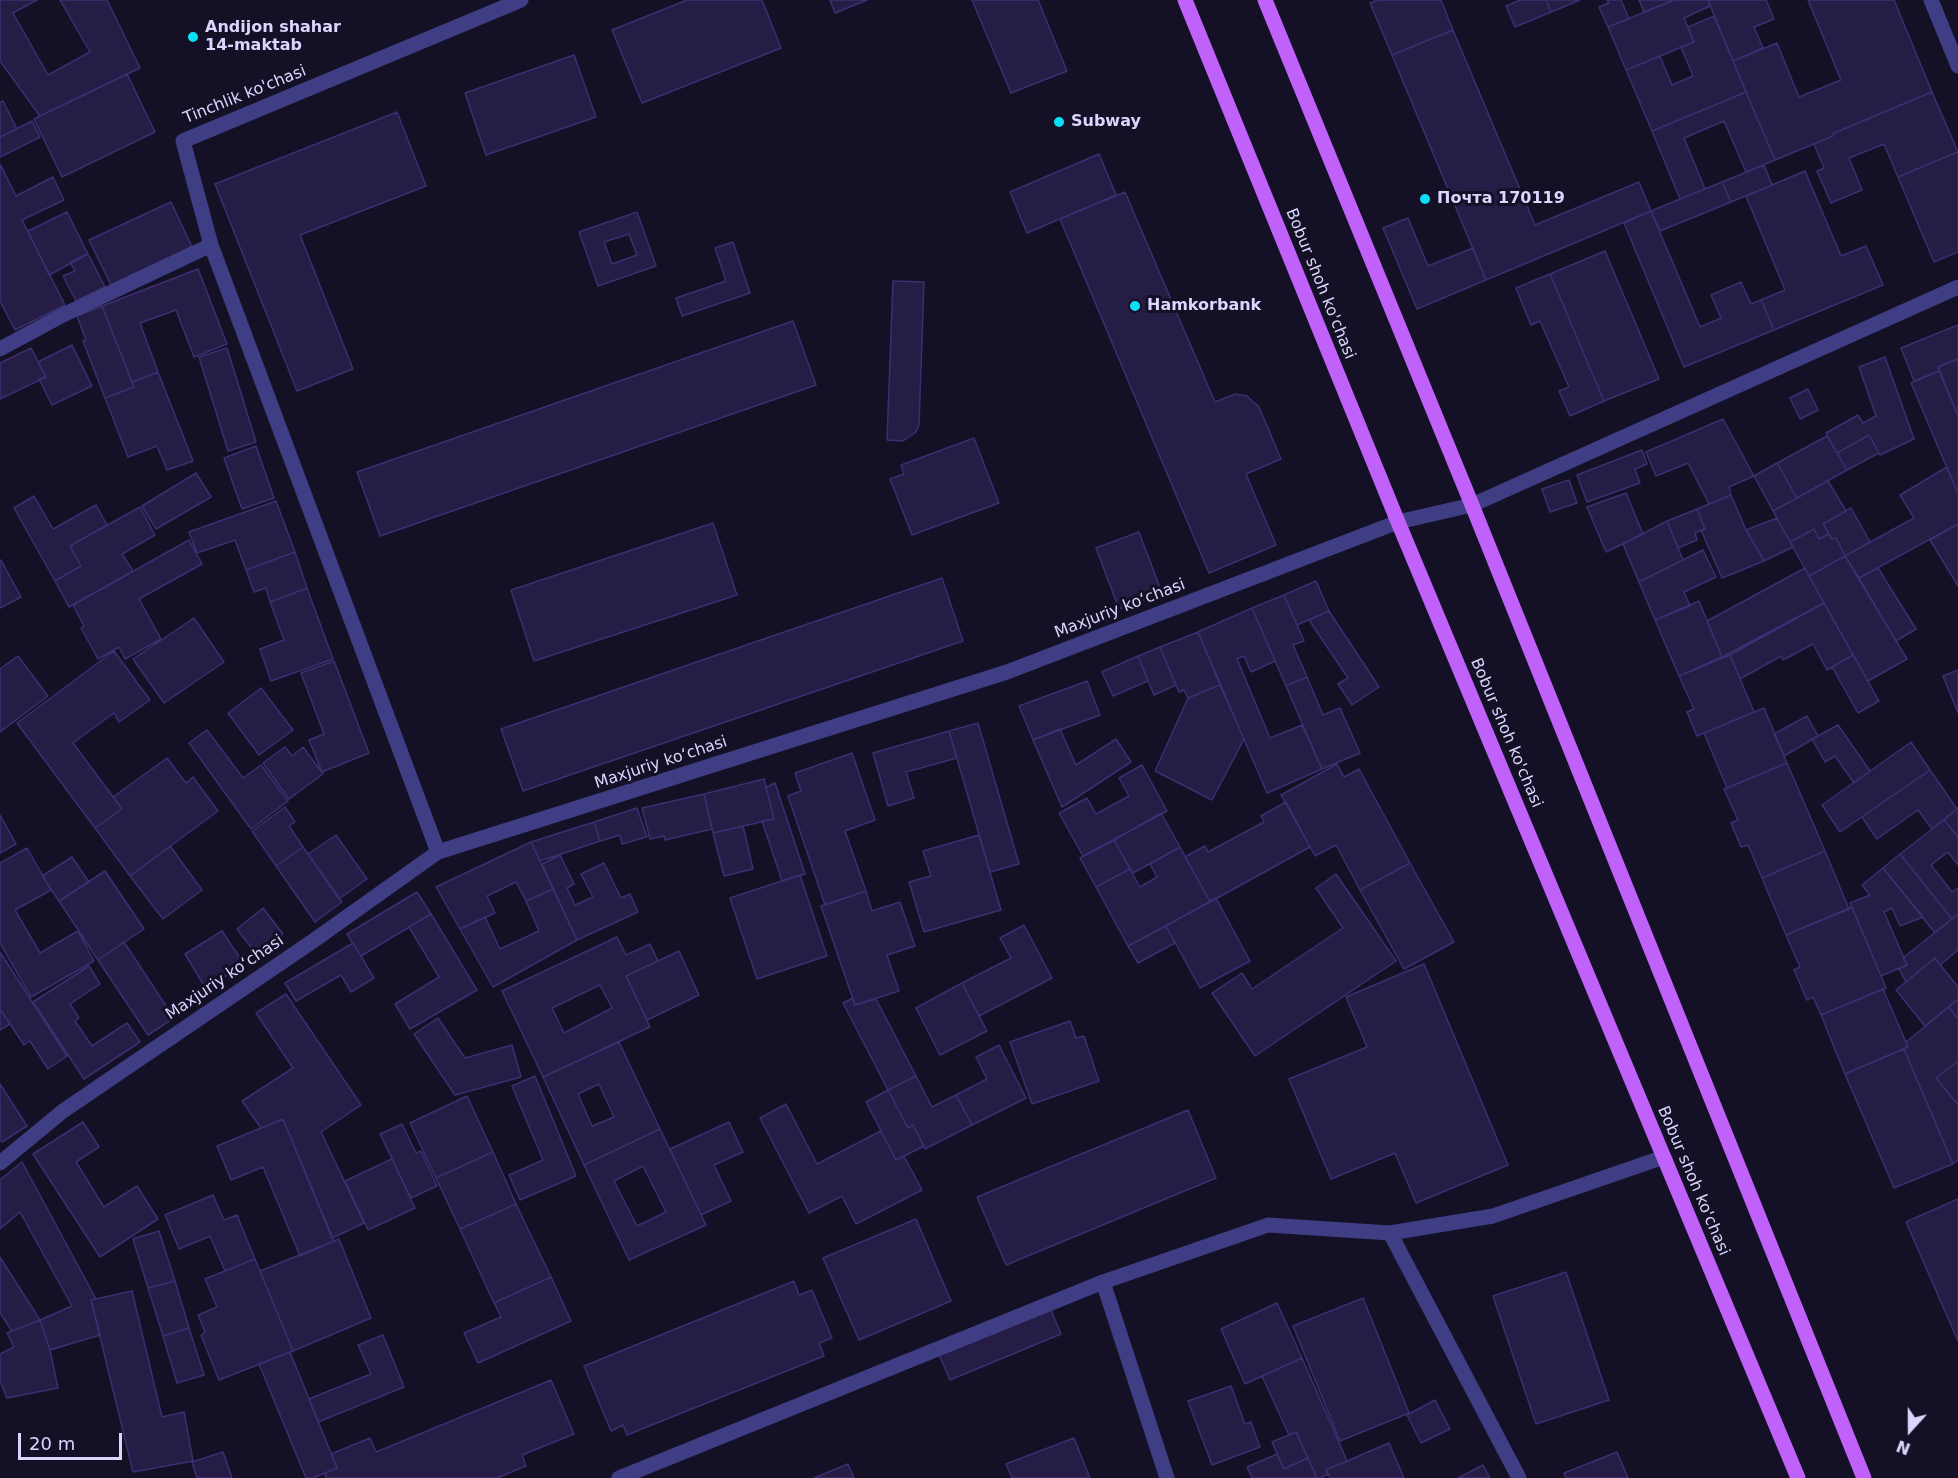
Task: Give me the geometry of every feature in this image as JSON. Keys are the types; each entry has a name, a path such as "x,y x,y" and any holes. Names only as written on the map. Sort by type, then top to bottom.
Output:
{"main road":[{"name":"Bobur shoh ko'chasi","path":"1185,0 1398,522 1798,1478"},
{"path":"1265,0 1472,505 1864,1478"}],"street":[{"name":"Tinchlik ko'chasi","path":"210,244 183,141 521,0"},
{"path":"1931,0 1958,66"},
{"path":"0,349 63,315 210,244 438,852"},
{"name":"Maxjuriy koʻchasi","path":"0,1163 63,1111 313,941 438,852 1007,672 1398,522 1472,505 1958,286"},
{"path":"619,1478 1103,1282 1268,1225 1390,1233 1493,1216 1664,1157"},
{"path":"1390,1233 1519,1478"},
{"path":"1103,1282 1167,1478"}],"building":[{"path":"0,0 37,0 13,13 48,75 90,52 60,0 107,0 140,68 40,116 0,61"},
{"path":"687,0 762,0 781,48 642,103 612,30"},
{"path":"830,0 867,0 835,13"},
{"path":"972,0 1038,0 1067,71 1011,93"},
{"path":"1378,0 1441,0 1453,30 1392,55 1370,3"},
{"path":"1520,0 1546,0 1551,12 1515,27 1506,6"},
{"path":"1546,0 1580,0 1551,12"},
{"path":"1607,0 1621,0 1629,19 1608,27 1599,7 1609,3"},
{"path":"1639,0 1674,0 1644,12"},
{"path":"1674,0 1708,0 1710,6 1684,18 1694,42 1626,70 1608,27"},
{"path":"1708,0 1766,0 1774,19 1754,27 1763,48 1733,61"},
{"path":"1808,0 1894,0 1932,92 1775,160 1733,61 1777,43 1799,97 1841,80"},
{"path":"1714,16 1746,92 1652,131 1626,70 1660,56 1672,85 1693,76 1681,47 1694,42 1688,27"},
{"path":"1453,30 1535,225 1639,182 1651,211 1486,280 1392,55"},
{"path":"574,55 596,117 486,155 465,93"},
{"path":"127,74 155,132 62,177 34,119"},
{"path":"1746,92 1775,160 1746,172 1724,121 1684,138 1705,189 1680,199 1652,131"},
{"path":"1932,92 1958,152 1898,177 1884,144 1849,158 1862,190 1831,203 1817,171 1824,168 1814,144 1833,136 1832,134"},
{"path":"3,101 17,129 0,137 0,102"},
{"path":"397,112 426,186 300,235 353,369 297,391 215,184"},
{"path":"32,121 40,137 0,157 0,137"},
{"path":"1958,152 1958,252 1934,262 1898,177"},
{"path":"1099,154 1116,195 1027,233 1010,192"},
{"path":"0,164 16,196 53,177 64,200 22,220 65,305 15,330 0,301"},
{"path":"1764,165 1772,185 1731,202 1722,182"},
{"path":"1805,171 1841,256 1866,246 1883,285 1774,330 1761,300 1785,290 1746,196"},
{"path":"1722,182 1731,202 1660,231 1651,211"},
{"name":"Hamkorbank","path":"1125,192 1215,402 1235,394 1247,396 1259,407 1281,459 1246,474 1276,545 1209,573 1060,219"},
{"path":"171,202 192,247 111,285 89,240"},
{"path":"1651,211 1700,327 1721,318 1711,295 1741,282 1751,304 1761,300 1774,330 1684,367 1624,223"},
{"path":"67,212 88,254 49,275 28,231"},
{"path":"637,212 656,266 598,286 579,232","holes":["629,234 637,255 612,264 604,242"]},
{"path":"1408,218 1428,266 1473,248 1486,280 1417,309 1383,228"},
{"path":"733,242 750,293 682,316 676,298 726,281 715,248"},
{"path":"1605,251 1659,379 1604,401 1550,274"},
{"path":"88,254 105,287 76,301 63,276 75,271 70,262"},
{"path":"198,269 227,344 194,357 176,310 140,323 158,372 132,382 102,306"},
{"path":"1550,274 1604,401 1570,416 1559,391 1569,387 1540,321 1531,325 1516,288"},
{"path":"893,281 924,282 919,425 916,432 903,441 887,440"},
{"path":"102,306 134,387 105,398 83,341 86,340 77,316"},
{"path":"793,321 816,385 380,536 357,472"},
{"path":"1958,325 1958,359 1938,367 1939,371 1914,381 1901,348"},
{"path":"72,345 92,386 52,405 39,379 46,377 38,362"},
{"path":"31,348 46,377 0,399 0,363"},
{"path":"227,348 256,442 228,451 199,357"},
{"path":"1885,357 1914,439 1880,455 1869,435 1837,453 1826,433 1858,415 1863,423 1876,416 1859,367"},
{"path":"1957,359 1958,363 1958,416 1938,367"},
{"path":"1939,371 1958,416 1958,494 1911,383"},
{"path":"158,372 193,461 167,470 157,446 128,457 105,398 134,387 132,382"},
{"path":"1808,389 1818,410 1800,419 1790,398"},
{"path":"1723,419 1754,476 1729,487 1731,495 1709,504 1688,463 1656,476 1646,452"},
{"path":"1869,435 1879,453 1847,470 1837,453"},
{"path":"1827,436 1847,470 1797,498 1777,463"},
{"path":"974,438 999,503 912,535 890,479 904,474 901,465"},
{"path":"256,446 274,498 242,509 224,458"},
{"path":"1642,450 1647,464 1635,469 1640,483 1587,502 1577,475"},
{"path":"1777,463 1797,498 1773,511 1754,476"},
{"path":"1947,467 1958,494 1958,524 1859,578 1845,556 1914,518 1900,495"},
{"path":"196,473 211,497 156,529 142,506"},
{"path":"1569,480 1577,503 1550,512 1542,489"},
{"path":"1828,481 1846,511 1823,524 1829,534 1819,539 1814,529 1790,542 1773,511"},
{"path":"1626,493 1643,534 1606,552 1587,507"},
{"path":"1731,495 1746,530 1764,561 1722,578 1701,530 1705,529 1697,509"},
{"path":"34,496 53,529 96,505 107,525 70,546 81,566 55,581 14,508"},
{"path":"276,501 295,552 246,570 235,540 197,553 189,532"},
{"path":"140,507 155,535 122,554 133,571 69,607 55,581 81,566 70,546"},
{"path":"1851,508 1870,542 1845,556 1836,538 1832,539 1823,524"},
{"path":"1697,509 1705,529 1695,533 1697,540 1678,548 1667,521"},
{"path":"1777,518 1793,547 1764,561 1746,530"},
{"path":"1667,521 1683,560 1639,582 1623,544"},
{"path":"713,523 737,595 534,661 511,590"},
{"path":"1958,524 1958,586 1930,540"},
{"path":"1814,529 1819,539 1829,534 1832,539 1836,538 1845,556 1809,576 1790,542"},
{"path":"1139,532 1162,593 1119,609 1096,548"},
{"path":"189,540 202,564 139,599 161,639 125,659 119,647 98,659 81,628 84,626 73,605"},
{"path":"1703,550 1716,577 1684,592 1690,606 1655,620 1639,582"},
{"path":"295,552 307,588 270,602 266,588 254,592 246,570"},
{"path":"1845,556 1907,659 1868,681 1809,576"},
{"path":"0,561 21,597 0,608"},
{"path":"1805,568 1824,603 1722,657 1707,621"},
{"path":"1878,568 1916,629 1896,641 1859,578"},
{"path":"942,578 963,641 523,791 501,729"},
{"path":"1316,581 1329,611 1297,625 1284,595"},
{"path":"307,588 333,659 271,681 260,649 284,640 270,602"},
{"path":"1284,595 1304,641 1293,645 1307,677 1286,686 1252,608"},
{"path":"1699,601 1722,657 1679,676 1655,620"},
{"path":"1824,603 1853,655 1827,670 1813,644 1783,660 1781,656 1740,679 1730,655"},
{"path":"1252,608 1275,661 1251,672 1244,656 1237,659 1270,738 1302,725 1322,769 1267,793 1198,632"},
{"path":"1329,611 1379,687 1352,705 1338,684 1348,678 1309,620"},
{"path":"194,618 224,662 164,703 133,659"},
{"path":"1198,632 1220,685 1188,698 1184,690 1179,692 1160,647"},
{"path":"1160,647 1176,685 1154,695 1138,656"},
{"path":"114,651 150,700 119,722 114,713 73,743 122,809 95,828 17,723"},
{"path":"1730,655 1754,712 1697,736 1687,712 1694,709 1679,676"},
{"path":"1853,655 1879,701 1858,713 1832,667"},
{"path":"18,656 48,696 0,732 0,669"},
{"path":"1138,656 1148,681 1113,696 1102,672"},
{"path":"334,661 369,753 322,772 309,740 324,734 301,673"},
{"path":"1958,670 1958,713 1943,676"},
{"path":"1307,677 1323,715 1340,708 1360,753 1322,769 1286,686"},
{"path":"1087,681 1100,715 1033,740 1019,706"},
{"path":"1220,685 1244,739 1212,800 1155,771 1188,698"},
{"path":"261,688 293,730 259,755 228,713"},
{"path":"1764,708 1787,763 1727,788 1704,733"},
{"path":"1807,716 1818,736 1784,756 1774,734"},
{"path":"978,723 1019,864 990,872 949,731"},
{"path":"1838,725 1870,771 1854,783 1835,756 1825,762 1812,739"},
{"path":"1060,729 1076,765 1116,739 1131,762 1062,807 1033,740"},
{"path":"207,730 243,778 261,765 288,801 251,829 189,743"},
{"path":"949,731 957,758 906,772 914,798 888,806 873,753"},
{"path":"1911,742 1930,770 1840,832 1822,805"},
{"path":"285,747 292,756 303,747 323,774 289,799 263,763"},
{"path":"852,753 875,820 845,831 866,891 825,905 788,796 801,791 795,773"},
{"path":"167,758 186,783 193,777 218,811 130,876 95,828 122,809 113,797"},
{"path":"1787,763 1825,851 1762,878 1748,845 1741,847 1731,823 1738,820 1724,789"},
{"path":"1337,764 1344,777 1359,769 1410,863 1360,890 1336,845 1315,856 1281,795"},
{"path":"1142,765 1167,811 1083,856 1059,813 1087,798 1096,814 1129,796 1119,778"},
{"path":"1930,770 1957,809 1932,829 1918,810 1877,839 1862,817"},
{"path":"764,779 774,819 713,833 704,794"},
{"path":"775,783 805,874 782,881 762,821 774,819 766,787"},
{"path":"704,794 712,829 665,840 664,836 650,839 642,808"},
{"path":"1286,802 1310,847 1210,902 1185,857 1205,846 1208,852 1264,822 1261,816"},
{"path":"285,807 295,822 289,826 303,847 276,866 252,831"},
{"path":"637,808 647,837 622,844 620,835 600,841 594,822"},
{"path":"1958,808 1958,837 1944,820"},
{"path":"1161,813 1180,847 1133,873 1114,840"},
{"path":"0,815 16,844 0,853"},
{"path":"1944,820 1958,837 1958,865 1948,852 1931,865 1952,892 1958,888 1958,914 1952,919 1900,854"},
{"path":"594,822 600,841 540,861 531,842"},
{"path":"743,826 753,869 724,876 713,833"},
{"path":"336,835 367,879 339,899 308,854"},
{"path":"979,835 1001,910 924,932 909,882 931,876 923,851"},
{"path":"1114,840 1130,869 1096,887 1080,858"},
{"path":"531,842 553,889 526,901 516,882 487,896 495,913 460,929 436,887"},
{"path":"170,846 202,890 163,919 130,876"},
{"path":"303,847 342,902 315,922 276,866"},
{"path":"1180,847 1210,902 1128,946 1096,887 1130,869 1140,887 1157,877 1150,864"},
{"path":"27,848 51,890 15,910 40,953 78,931 94,961 31,997 0,943 0,863"},
{"path":"1825,851 1849,909 1786,935 1762,878"},
{"path":"1900,854 1952,919 1935,933 1883,868"},
{"path":"560,855 574,884 567,888 575,905 593,897 581,874 604,863 621,898 630,894 638,912 577,940 542,864"},
{"path":"72,857 89,882 59,901 42,876"},
{"path":"1410,863 1454,942 1404,969 1360,890"},
{"path":"1883,868 1923,917 1900,926 1892,908 1884,912 1907,965 1881,976 1850,903 1870,895 1862,885"},
{"path":"105,871 144,929 98,960 59,901"},
{"path":"1336,874 1396,961 1255,1056 1212,993 1242,973 1252,989 1343,928 1316,888"},
{"path":"800,875 827,956 757,979 730,898"},
{"path":"553,889 577,940 493,987 460,929 485,917 500,949 539,931 526,901"},
{"path":"866,891 872,911 900,902 915,946 887,955 899,991 855,1005 821,906"},
{"path":"417,892 431,914 361,956 347,934"},
{"path":"1216,898 1250,961 1200,988 1166,926"},
{"path":"1852,907 1886,988 1821,1015 1813,997 1807,1000 1794,970 1800,967 1786,935"},
{"path":"263,908 283,934 257,955 237,929"},
{"path":"431,914 477,990 410,1029 395,1004 439,977 409,927"},
{"path":"1958,914 1958,950 1940,965 1935,958 1906,982 1899,969 1907,965 1903,958"},
{"path":"1024,925 1052,978 979,1016 962,983 1011,958 1000,938"},
{"path":"1166,926 1175,943 1138,963 1128,946"},
{"path":"222,931 244,964 206,989 185,954"},
{"path":"617,937 626,955 650,944 658,961 626,976 650,1027 543,1077 502,991","holes":["600,985 612,1008 564,1033 552,1008"]},
{"path":"124,942 174,1018 148,1035 98,960"},
{"path":"353,943 374,978 351,992 341,975 296,1001 285,983"},
{"path":"679,951 699,995 647,1020 626,976"},
{"path":"0,952 67,1056 48,1069 30,1041 24,1045 0,1009"},
{"path":"1935,958 1958,987 1958,999 1925,1026 1896,990"},
{"path":"1424,964 1508,1165 1416,1203 1395,1153 1331,1179 1289,1079 1367,1047 1346,997"},
{"path":"89,966 100,984 70,1004 79,1018 75,1021 92,1046 127,1023 140,1042 84,1079 33,1002"},
{"path":"962,983 987,1031 940,1055 916,1008"},
{"path":"1883,989 1908,1047 1845,1074 1821,1015"},
{"path":"286,994 361,1105 321,1132 364,1223 332,1238 283,1119 261,1128 242,1101 293,1068 256,1013"},
{"path":"853,998 855,1005 876,999 916,1076 888,1090 843,1003"},
{"path":"1958,999 1958,1019 1949,1007"},
{"path":"1949,1007 1958,1019 1958,1061 1936,1078 1958,1105 1958,1160 1953,1164 1904,1049 1908,1047 1906,1042"},
{"path":"0,1009 10,1024 0,1030"},
{"path":"438,1018 465,1058 512,1045 521,1077 455,1095 414,1034"},
{"path":"1070,1021 1076,1038 1084,1036 1099,1081 1032,1104 1010,1042"},
{"path":"619,1042 660,1129 584,1165 543,1077","holes":["599,1084 614,1117 592,1126 578,1094"]},
{"path":"999,1045 1026,1098 972,1125 956,1095 987,1079 976,1057"},
{"path":"1904,1049 1953,1164 1894,1188 1845,1074"},
{"path":"1958,1061 1958,1105 1936,1078"},
{"path":"535,1076 576,1176 520,1200 509,1175 543,1160 512,1086"},
{"path":"916,1076 932,1107 956,1095 972,1125 925,1149 913,1125 908,1128 888,1090"},
{"path":"0,1084 27,1126 2,1142 0,1140"},
{"path":"888,1090 908,1128 913,1125 924,1146 896,1160 866,1102"},
{"path":"467,1096 493,1152 436,1178 410,1123"},
{"path":"786,1104 817,1164 881,1131 896,1160 904,1156 922,1190 856,1224 842,1196 809,1213 760,1118"},
{"path":"1188,1110 1216,1178 1006,1265 977,1197"},
{"path":"283,1119 334,1241 300,1256 263,1167 231,1180 217,1146"},
{"path":"83,1122 99,1147 76,1162 104,1207 137,1186 158,1219 100,1257 33,1154"},
{"path":"729,1122 743,1152 714,1165 731,1201 701,1215 670,1149"},
{"path":"402,1124 416,1153 421,1151 437,1186 411,1198 380,1134"},
{"path":"660,1129 706,1225 629,1260 584,1165","holes":["643,1166 666,1212 637,1226 614,1181"]},
{"path":"493,1152 516,1204 460,1229 436,1178"},
{"path":"392,1159 415,1208 368,1230 345,1181"},
{"path":"22,1162 96,1299 91,1300 100,1335 50,1350 40,1320 72,1306 20,1212 0,1229 0,1180"},
{"path":"213,1195 224,1220 237,1215 255,1259 225,1271 210,1236 179,1249 165,1215"},
{"path":"1958,1199 1958,1341 1906,1222"},
{"path":"516,1204 551,1277 494,1303 460,1229"},
{"path":"916,1219 951,1301 859,1340 823,1258"},
{"path":"159,1231 175,1281 148,1288 133,1239"},
{"path":"339,1239 371,1318 293,1351 260,1271"},
{"path":"0,1257 40,1320 12,1331 0,1313"},
{"path":"255,1259 293,1351 219,1380 201,1335 205,1332 198,1315 217,1307 205,1279"},
{"path":"1566,1272 1609,1400 1536,1424 1493,1296"},
{"path":"551,1277 571,1321 478,1363 464,1333 501,1317 494,1303"},
{"path":"175,1281 189,1328 163,1336 148,1288"},
{"path":"794,1281 799,1295 812,1290 832,1338 819,1343 824,1356 627,1435 623,1425 611,1431 584,1366"},
{"path":"132,1291 162,1417 184,1412 193,1461 133,1472 91,1300"},
{"path":"1363,1298 1409,1413 1340,1441 1293,1326"},
{"path":"1277,1303 1302,1358 1245,1384 1221,1329"},
{"path":"1049,1305 1061,1334 950,1380 937,1350"},
{"path":"40,1320 50,1350 58,1388 7,1398 0,1381 0,1354 14,1347 7,1333"},
{"path":"189,1328 204,1375 177,1383 163,1336"},
{"path":"383,1335 404,1387 318,1422 309,1399 371,1374 358,1345"},
{"path":"290,1352 337,1468 313,1478 306,1478 259,1364"},
{"path":"1302,1358 1347,1461 1326,1470 1328,1474 1321,1478 1317,1478 1296,1432 1289,1435 1262,1376"},
{"path":"551,1380 574,1434 522,1455 526,1466 497,1478 326,1478 325,1473 337,1468 331,1454 370,1438 376,1452"},
{"path":"1231,1386 1245,1424 1251,1422 1260,1447 1212,1465 1188,1401"},
{"path":"1435,1400 1450,1429 1421,1443 1407,1415"},
{"path":"1296,1432 1308,1458 1284,1469 1272,1442"},
{"path":"1074,1438 1090,1478 1012,1478 1006,1464"},
{"path":"1389,1443 1404,1478 1330,1478 1326,1470"},
{"path":"223,1452 232,1478 197,1478 192,1462"},
{"path":"1617,1452 1628,1478 1566,1478 1564,1473"},
{"path":"1277,1454 1284,1469 1308,1458 1317,1478 1252,1478 1247,1467"},
{"path":"848,1464 854,1478 814,1478"},
{"path":"1483,1465 1490,1478 1458,1478"}],"place":[{"name":"Andijon shahar 14-maktab","path":"193,37"},
{"name":"Subway","path":"1059,122"},
{"name":"Почта 170119","path":"1425,199"},
{"name":"Hamkorbank","path":"1135,306"}]}
